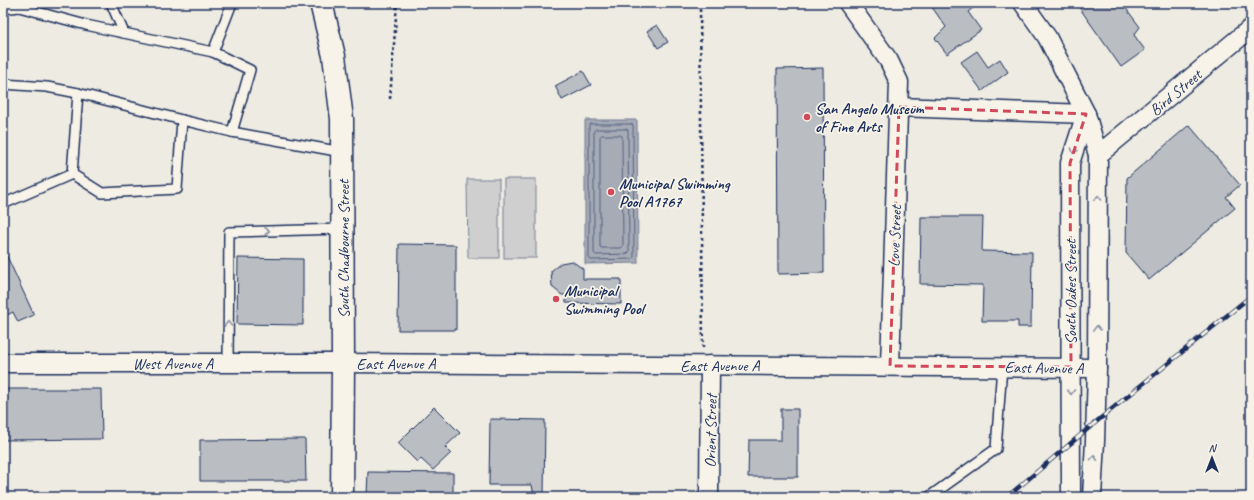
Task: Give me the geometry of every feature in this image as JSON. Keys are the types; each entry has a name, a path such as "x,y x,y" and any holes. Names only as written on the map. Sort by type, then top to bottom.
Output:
{"main road":[{"name":"South Chadbourne Street","path":"321,3 334,56 342,118 342,497"}],"street":[{"name":"Love Street","path":"848,3 889,61 899,82 890,366"},
{"name":"South Oakes Street","path":"1023,3 1047,37 1086,114 1098,155 1097,368 1092,497"},
{"name":"Bird Street","path":"1098,155 1251,28"},
{"path":"898,107 1086,114"},
{"name":"South Oakes Street","path":"1071,497 1070,163 1086,114"},
{"name":"West Avenue A","path":"3,363 343,363"},
{"name":"East Avenue A","path":"343,363 1002,366 1097,368"},
{"name":"Orient Street","path":"707,365 709,497"}],"lane":[{"path":"3,9 19,7 29,3"},
{"path":"111,3 124,33"},
{"path":"213,52 232,3"},
{"path":"19,7 86,25 213,52 250,70 232,132"},
{"path":"3,84 47,87 78,93 232,132 343,152"},
{"path":"72,174 78,93"},
{"path":"72,174 102,193 177,189 182,120"},
{"path":"3,204 72,174"},
{"path":"228,363 229,232 343,229"},
{"path":"929,497 996,449 1002,366"}],"path":[{"path":"390,99 397,3"},
{"path":"700,3 707,365"}],"highlighted area":[{"path":"899,107 1086,114 1070,163 1071,367 890,366"}],"shaded area":[{"path":"467,179 499,179 499,258 468,258"},
{"path":"504,179 536,179 536,258 504,258"}],"water":[{"name":"Municipal Swimming Pool A1767","path":"585,120 637,120 638,263 585,264"}],"building":[{"path":"929,3 972,3 974,7 968,12 981,30 947,54 935,38 946,27"},
{"path":"1076,3 1122,3 1140,27 1134,35 1145,50 1121,67"},
{"path":"657,25 668,42 658,48 647,31"},
{"path":"977,51 988,67 1000,59 1008,72 982,91 961,62"},
{"path":"823,68 824,273 778,274 777,69"},
{"path":"583,71 591,85 562,100 555,86"},
{"path":"1189,125 1240,185 1226,197 1235,208 1149,280 1126,253 1127,178"},
{"path":"921,217 983,217 982,251 1032,252 1031,327 1018,327 1018,321 982,321 983,285 920,284"},
{"path":"399,244 456,245 456,330 398,330"},
{"path":"5,252 34,315 18,322 13,312 3,317 3,253"},
{"path":"238,258 303,259 303,325 237,324"},
{"path":"572,261 583,269 583,279 621,279 621,304 566,303 566,295 562,295 552,287 551,271 561,263"},
{"path":"3,389 101,389 102,439 3,440"},
{"path":"434,407 460,433 445,447 451,453 433,470 421,459 417,462 398,443"},
{"path":"781,409 798,409 798,477 748,477 749,440 781,440"},
{"path":"490,419 545,420 544,496 534,496 532,485 489,485"},
{"path":"305,439 306,481 200,481 200,440"},
{"path":"368,472 453,473 453,495 367,494"}],"railway":[{"path":"1007,497 1096,422 1251,296"}],"place":[{"name":"San Angelo Museum of Fine Arts","path":"807,117"},
{"name":"Municipal Swimming Pool A1767","path":"611,192"},
{"name":"Municipal Swimming Pool","path":"556,299"}]}
